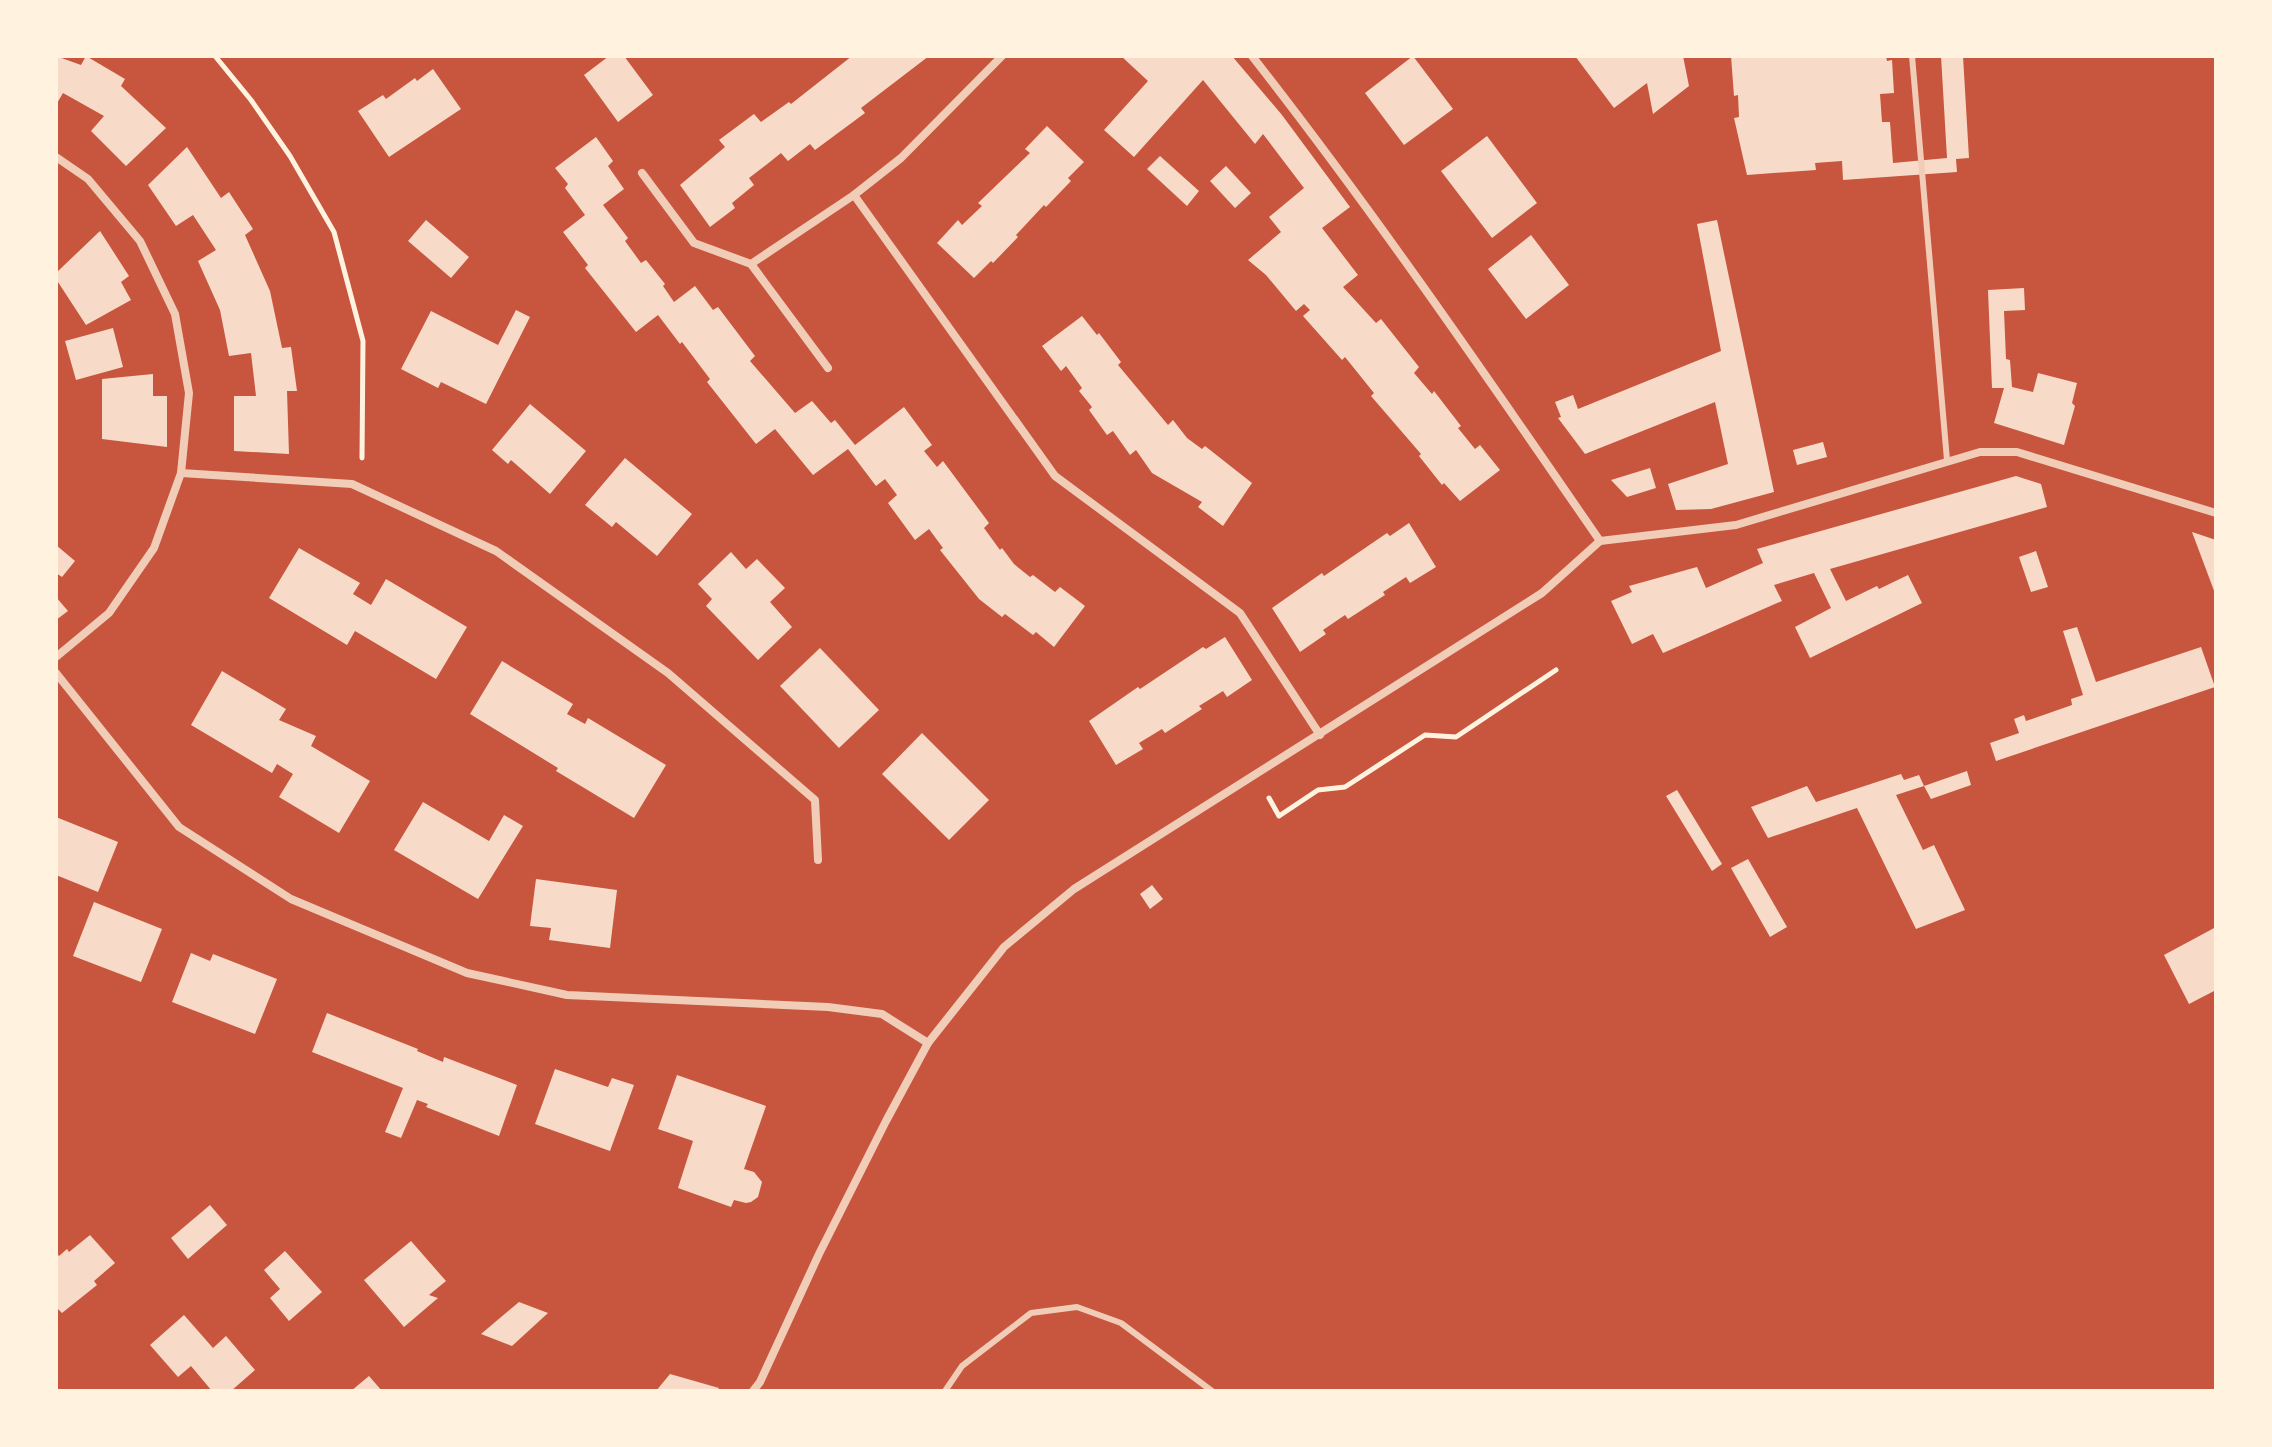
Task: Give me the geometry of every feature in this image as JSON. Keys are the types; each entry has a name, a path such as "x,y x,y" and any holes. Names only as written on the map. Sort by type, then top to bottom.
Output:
{"street":[{"path":"751,264 854,195 901,158 1002,56"},
{"path":"1252,56 1317,139 1441,310 1600,541"},
{"path":"56,157 88,179 140,241 175,314 189,393 181,473 154,548 109,613 56,657"},
{"path":"642,173 694,243 751,264 828,368"},
{"path":"854,195 1055,476 1240,613 1320,735"},
{"path":"753,1391 760,1382 819,1254 928,1043 1004,947 1074,889 1542,593 1600,541 1736,525 1980,452 2017,452 2216,513"},
{"path":"181,473 352,484 496,551 668,673 815,800 818,860"},
{"path":"56,673 179,827 291,899 321,912 467,973 538,989 567,995 828,1007 882,1014 928,1043"}],"lane":[{"path":"1912,56 1947,460"},
{"path":"945,1391 962,1366 1031,1313 1077,1307 1121,1323 1212,1391"}],"path":[{"path":"215,56 290,156 334,232 363,341 362,489"},
{"path":"1267,796 1279,816 1318,790 1345,787 1425,735 1456,737 1556,670"}],"building":[{"path":"56,56 81,65 86,56 125,79 121,86 166,128 126,166 91,131 104,116 63,93 56,105"},
{"path":"609,56 624,56 653,95 618,122 584,75"},
{"path":"852,56 929,56 861,108 865,113 815,150 810,144 788,161 781,153 749,178 754,185 732,203 735,208 710,227 680,185 725,147 719,140 754,114 761,122 789,102 791,104"},
{"path":"1121,56 1232,56 1282,115 1350,207 1322,228 1358,275 1343,287 1376,323 1381,319 1419,367 1414,373 1432,394 1434,391 1475,449 1480,445 1500,470 1460,501 1444,483 1442,485 1419,456 1421,454 1371,396 1374,393 1345,357 1342,360 1303,316 1310,310 1304,304 1296,311 1266,275 1248,260 1281,232 1269,217 1304,188 1263,134 1255,144 1203,80 1134,157 1104,130 1148,81"},
{"path":"1413,56 1453,109 1404,145 1365,93"},
{"path":"1575,56 1683,56 1689,86 1653,114 1647,83 1614,108"},
{"path":"1731,56 1886,56 1887,61 1892,60 1894,93 1880,94 1882,122 1890,122 1893,163 1947,158 1941,56 1963,56 1969,158 1956,159 1957,172 1843,180 1842,161 1815,163 1816,170 1747,175 1734,118 1739,117 1738,95 1734,96"},
{"path":"433,69 461,109 389,157 358,111 383,95 386,99"},
{"path":"1047,126 1084,162 1068,178 1071,181 1016,235 1018,237 974,278 937,243 958,220 962,225 982,206 978,203 1030,153 1025,149"},
{"path":"1487,136 1537,203 1492,238 1441,171"},
{"path":"596,137 613,161 608,166 624,189 603,205 628,238 625,241 641,263 646,260 665,284 663,286 674,302 695,286 713,310 718,307 755,356 750,361 795,413 812,401 831,423 835,420 855,445 904,407 932,445 924,451 937,467 943,461 989,523 984,528 1000,550 1002,548 1014,564 1030,577 1033,575 1055,592 1060,587 1085,606 1054,647 1036,632 1033,635 979,599 940,550 943,548 929,529 915,540 888,503 897,495 885,479 876,486 848,449 813,475 775,429 756,444 707,382 710,379 682,342 680,344 658,315 636,332 585,268 588,265 563,232 585,215 555,168"},
{"path":"187,147 221,198 229,192 253,229 245,235 270,291 282,348 291,347 297,391 287,391 289,454 234,451 234,396 256,396 251,353 229,356 220,310 198,261 216,250 193,215 176,226 148,185"},
{"path":"1160,156 1199,191 1187,206 1147,169"},
{"path":"1226,166 1251,193 1235,208 1210,181"},
{"path":"426,220 469,257 451,278 408,241"},
{"path":"1717,220 1774,492 1711,509 1676,510 1668,484 1728,464 1715,402 1585,454 1558,418 1561,417 1555,402 1573,395 1578,409 1721,351 1697,224"},
{"path":"100,231 129,276 121,282 131,300 86,325 56,279 56,273"},
{"path":"1531,235 1569,285 1526,319 1488,269"},
{"path":"2024,288 2025,310 2004,311 2006,359 2010,360 2012,387 2033,392 2038,373 2077,383 2072,403 2075,406 2064,445 1994,423 2004,388 1992,388 1988,290"},
{"path":"516,310 530,317 486,404 441,382 438,388 401,369 431,311 498,345"},
{"path":"1082,316 1097,335 1099,333 1121,362 1118,365 1168,425 1173,420 1187,438 1202,449 1205,446 1252,483 1223,526 1198,507 1202,502 1152,473 1136,450 1130,455 1113,431 1107,435 1089,410 1092,407 1079,391 1082,388 1066,366 1061,371 1042,346"},
{"path":"113,328 123,367 76,380 65,341"},
{"path":"153,374 153,396 167,396 167,447 102,439 102,379"},
{"path":"530,404 586,451 550,494 511,460 508,464 492,450"},
{"path":"1823,442 1827,457 1797,465 1793,450"},
{"path":"625,458 692,514 657,556 616,522 612,527 585,505"},
{"path":"1650,468 1656,488 1627,497 1611,480"},
{"path":"2016,476 2041,484 2047,507 1830,569 1846,601 1908,575 1922,603 1810,658 1795,627 1831,608 1814,573 1774,585 1782,601 1663,653 1653,634 1632,644 1611,601 1632,592 1629,586 1697,567 1706,588 1763,563 1757,549"},
{"path":"1409,523 1436,567 1410,583 1406,577 1348,619 1345,615 1323,630 1326,634 1300,652 1272,608 1322,573 1324,576 1387,533 1390,536"},
{"path":"2192,532 2216,540 2216,596"},
{"path":"56,545 75,561 62,577 56,573"},
{"path":"299,548 360,583 353,594 371,605 386,579 467,627 436,679 355,631 347,645 269,598"},
{"path":"2036,551 2048,587 2031,592 2019,557"},
{"path":"731,552 746,569 757,559 785,588 770,602 792,627 758,660 706,606 712,599 698,584"},
{"path":"56,597 68,611 56,620"},
{"path":"2077,627 2096,682 2201,647 2215,687 1996,761 1990,743 2019,733 2014,719 2024,715 2026,721 2072,705 2071,699 2083,695 2063,631"},
{"path":"1225,637 1252,680 1227,697 1223,691 1165,733 1162,729 1139,743 1143,749 1116,765 1089,721 1138,687 1140,689 1203,647 1206,649"},
{"path":"820,648 879,710 839,748 780,686"},
{"path":"502,661 573,704 567,714 585,724 588,718 666,765 634,818 470,714"},
{"path":"222,671 286,709 279,720 316,736 311,746 370,781 339,833 279,797 293,774 277,764 272,773 191,725"},
{"path":"922,733 989,800 949,840 882,774"},
{"path":"1967,771 1971,785 1931,799 1924,786"},
{"path":"1901,774 1904,780 1919,775 1924,786 1896,795 1923,850 1934,845 1965,910 1916,929 1857,808 1768,838 1751,807 1807,786 1816,802"},
{"path":"1677,790 1722,864 1712,871 1666,796"},
{"path":"423,802 489,841 504,815 523,826 478,899 394,850"},
{"path":"56,817 118,842 98,892 56,875"},
{"path":"1748,859 1787,927 1770,937 1731,868"},
{"path":"536,879 617,890 610,948 549,940 551,928 530,926"},
{"path":"1152,885 1163,899 1150,909 1140,894"},
{"path":"94,902 162,929 141,982 73,956"},
{"path":"2216,927 2216,990 2189,1004 2164,955"},
{"path":"191,953 210,961 213,954 277,979 255,1034 172,1002"},
{"path":"327,1013 443,1062 444,1057 517,1085 499,1136 426,1107 428,1104 417,1100 401,1138 385,1132 403,1088 312,1052"},
{"path":"555,1069 608,1087 612,1078 634,1085 610,1151 535,1124"},
{"path":"677,1075 766,1106 744,1169 754,1172 762,1182 758,1197 751,1202 734,1200 731,1207 678,1188 693,1141 658,1129"},
{"path":"210,1205 227,1225 188,1259 171,1238"},
{"path":"90,1235 115,1263 94,1281 97,1285 62,1313 56,1307 56,1252 59,1256 67,1249 69,1252"},
{"path":"411,1241 446,1281 429,1295 438,1298 404,1327 364,1280"},
{"path":"285,1251 322,1292 289,1321 270,1298 280,1289 264,1270"},
{"path":"519,1302 548,1313 512,1346 481,1334"},
{"path":"184,1315 213,1348 226,1336 255,1370 231,1391 212,1391 191,1366 178,1377 150,1345"},
{"path":"670,1374 719,1388 717,1391 656,1391"},
{"path":"369,1376 382,1391 351,1391"}]}
